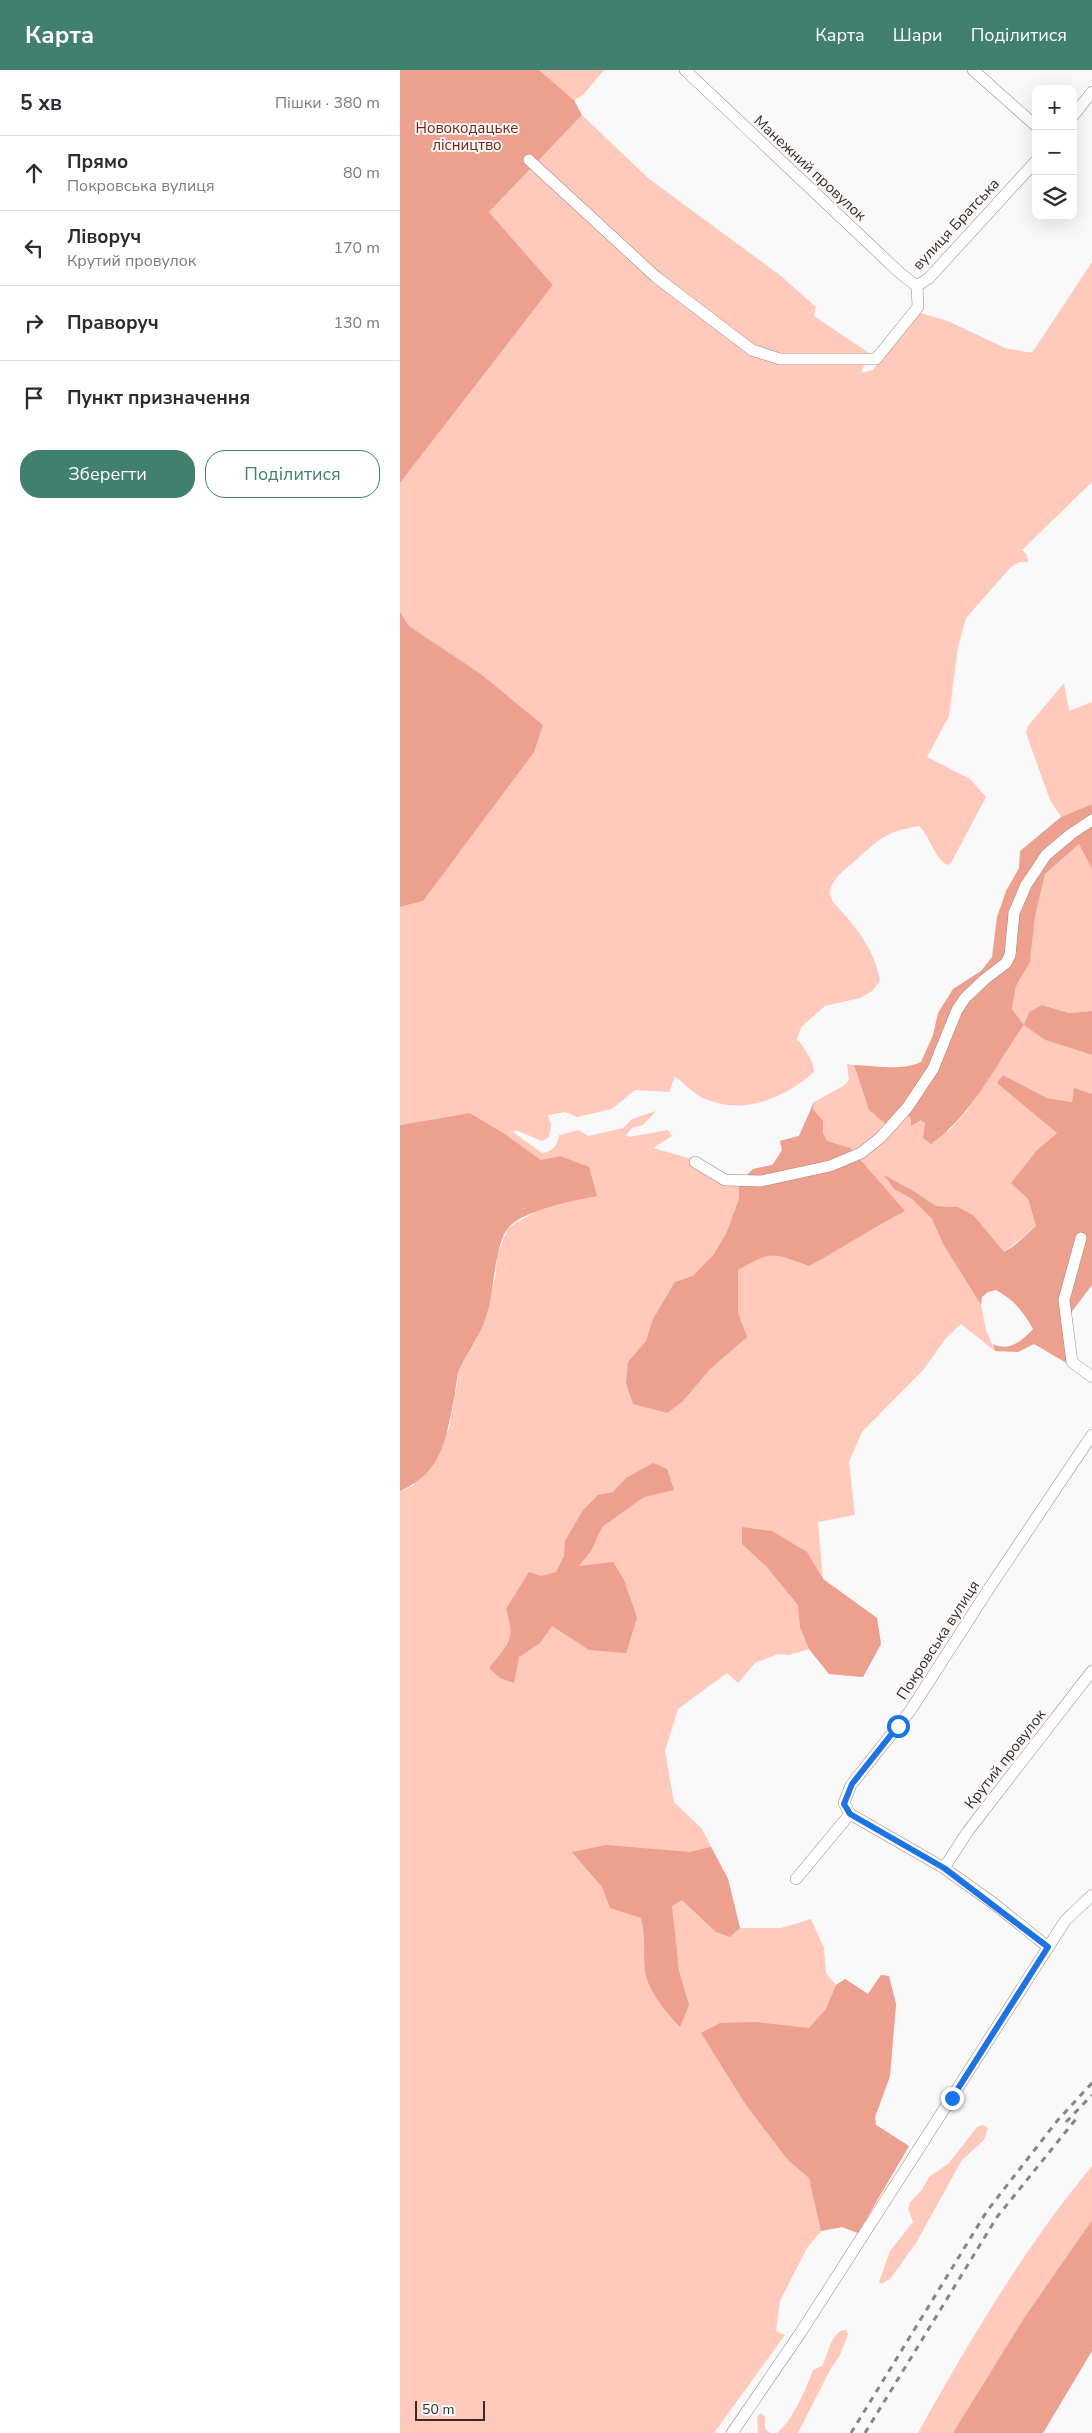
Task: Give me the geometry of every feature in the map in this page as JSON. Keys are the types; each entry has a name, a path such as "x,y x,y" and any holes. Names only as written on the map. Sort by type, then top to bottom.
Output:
{"street":[{"name":"Манежний провулок","path":"685,70 894,267 917,286"},
{"path":"973,70 1032,122"},
{"path":"1077,111 1092,92"},
{"name":"вулиця Братська","path":"529,160 656,277 752,350 780,359 876,359 918,307 917,286 929,278 1032,165"},
{"path":"695,1162 725,1180 761,1181 830,1166 861,1153 880,1138 907,1108 933,1070 957,1010 965,998 984,979 1006,963 1010,955 1014,913 1026,886 1046,855 1071,834 1092,820"},
{"path":"1081,1238 1064,1300 1072,1362 1092,1377"},
{"name":"Покровська вулиця","path":"850,1814 844,1804 852,1784 910,1711 990,1586 1092,1435"},
{"name":"Крутий провулок","path":"944,1868 968,1831 1092,1671"},
{"path":"796,1879 850,1814 944,1868 1048,1947"},
{"path":"732,2433 801,2332 1065,1921 1092,1895"}],"shaded area":[{"path":"539,70 604,70 583,95 574,100"},
{"path":"582,115 648,178 781,276 816,307 814,316 869,353 861,373 873,370 917,312 948,321 1005,348 1032,353 1092,262 1092,482 1022,550 1027,555 1028,562 1019,562 1010,568 966,618 958,647 949,716 927,757 970,779 986,797 951,863 947,865 938,857 919,826 899,831 878,841 840,874 831,887 831,898 867,945 875,962 880,981 872,991 860,998 825,1006 801,1027 797,1040 813,1064 814,1072 802,1082 776,1097 748,1105 718,1103 703,1098 675,1076 669,1092 635,1090 612,1109 577,1117 565,1112 548,1115 551,1125 549,1137 542,1141 516,1130 513,1132 542,1153 554,1147 559,1135 579,1130 588,1136 623,1128 632,1119 656,1111 643,1125 632,1128 626,1135 629,1137 668,1130 672,1136 653,1148 688,1158 696,1157 701,1163 725,1178 746,1175 753,1169 772,1165 782,1150 780,1141 799,1136 814,1102 843,1086 849,1080 847,1064 854,1065 869,1110 902,1111 911,1118 921,1120 948,1132 966,1112 1024,1025 1012,1009 1016,986 1030,962 1035,917 1045,874 1079,843 1092,869 1092,1011 1069,1013 1042,1005 1045,1040 1092,1055 1092,1094 1074,1089 1072,1102 1047,1098 1003,1075 1057,1133 1037,1150 1012,1183 1028,1199 1036,1226 1004,1252 958,1207 936,1206 917,1193 885,1176 894,1189 912,1199 932,1219 943,1244 981,1305 986,1330 995,1351 961,1324 946,1338 924,1369 862,1432 849,1462 855,1515 818,1522 823,1579 877,1618 881,1644 863,1677 829,1674 809,1649 789,1655 778,1654 755,1663 738,1683 727,1673 678,1709 665,1751 674,1802 702,1829 728,1879 740,1928 781,1928 811,1919 824,1948 826,1973 836,1985 845,1979 868,1994 881,1975 889,1976 896,2004 890,2076 875,2117 876,2125 909,2146 858,2233 842,2227 821,2231 807,2248 780,2301 776,2331 785,2335 714,2433 400,2433 400,1491 413,1486 449,1429 460,1368 477,1339 489,1304 496,1273 497,1256 508,1228 538,1210 597,1195 560,1156 541,1160 505,1134 470,1113 400,1125 400,907 423,901 543,725 481,674 409,626 400,612 400,483 553,285 489,212"},
{"path":"1064,683 1069,711 1092,702 1092,804 1061,817 1050,800 1026,733 1028,726"},
{"path":"983,2125 988,2128 984,2140 962,2160 916,2243 891,2278 882,2284 879,2282 890,2251 913,2222 908,2209 910,2202 922,2190 929,2177 949,2163 977,2127"},
{"path":"1092,2166 1092,2220 1024,2318 954,2433 918,2433 999,2295 1043,2229"},
{"path":"843,2330 846,2330 848,2334 840,2355 830,2370 798,2433 777,2433 794,2412 813,2370 822,2366 832,2341"},
{"path":"760,2413 765,2416 765,2429 770,2433 758,2433 757,2418"}],"green space":[{"name":"Новокодацьке лісництво","path":"400,70 539,70 574,100 582,115 489,212 553,285 400,483"},
{"path":"400,612 409,626 481,674 543,725 534,752 423,901 400,907"},
{"path":"1092,804 1092,869 1079,844 1045,874 1035,917 1030,962 1016,986 1012,1009 1024,1025 971,1104 946,1132 931,1144 923,1138 925,1123 921,1120 911,1126 911,1118 902,1111 886,1124 869,1110 854,1065 897,1067 921,1062 933,1035 938,1013 953,989 981,971 992,957 997,917 1006,891 1019,868 1020,851 1061,817"},
{"path":"1042,1005 1069,1013 1092,1011 1092,1055 1045,1040 1024,1025 1029,1012"},
{"path":"1003,1075 1047,1098 1072,1102 1074,1088 1092,1094 1092,1285 1067,1318 1070,1365 1034,1344 1018,1352 995,1351 993,1344 1004,1347 1010,1346 1024,1338 1033,1329 1022,1311 996,1290 988,1292 982,1297 981,1305 943,1244 932,1219 912,1199 894,1189 884,1175 936,1206 958,1207 974,1216 1004,1252 1015,1245 1036,1226 1028,1199 1011,1183 1037,1150 1057,1133 997,1083"},
{"path":"814,1102 813,1109 823,1121 823,1133 827,1141 850,1148 905,1211 809,1266 780,1256 773,1256 759,1259 738,1270 738,1313 747,1337 710,1369 683,1401 667,1413 633,1404 626,1383 628,1362 646,1341 653,1319 675,1282 693,1276 714,1254 727,1232 739,1199 739,1185 753,1169 772,1165 775,1162 782,1150 780,1141 799,1136"},
{"path":"470,1113 505,1134 541,1160 560,1156 589,1167 597,1196 537,1211 525,1216 508,1228 498,1253 486,1317 459,1371 449,1424 441,1451 426,1474 415,1483 400,1491 400,1125"},
{"path":"653,1463 667,1469 674,1490 644,1497 602,1527 591,1551 579,1566 613,1562 624,1580 637,1618 626,1653 589,1650 552,1626 540,1643 519,1657 514,1683 500,1678 489,1668 509,1641 510,1628 506,1609 529,1572 541,1576 556,1572 564,1556 565,1541 583,1510 598,1495 613,1492 626,1478"},
{"path":"742,1527 772,1531 807,1552 823,1579 877,1618 881,1644 863,1677 829,1674 809,1649 800,1627 798,1605 766,1566 742,1544"},
{"path":"606,1845 690,1852 711,1847 728,1879 740,1928 730,1937 716,1932 682,1900 672,1906 679,1971 689,2005 680,2027 660,2003 648,1983 641,1918 610,1908 602,1887 572,1852"},
{"path":"881,1975 889,1976 896,2004 890,2076 875,2117 876,2125 909,2146 858,2233 842,2227 821,2231 809,2178 788,2160 746,2105 701,2033 720,2023 756,2022 809,2028 826,2009 836,1985 845,1979 868,1994"},
{"path":"1092,2220 1092,2351 1043,2433 953,2433 1024,2318"}],"railway":[{"path":"851,2433 987,2211 1057,2121 1092,2083"},
{"path":"1066,2122 1092,2095"},
{"path":"865,2433 997,2217 1076,2119"}],"route":[{"path":"898,1726 852,1784 844,1804 850,1814 944,1868 993,1903 1048,1947 952,2098"}]}
